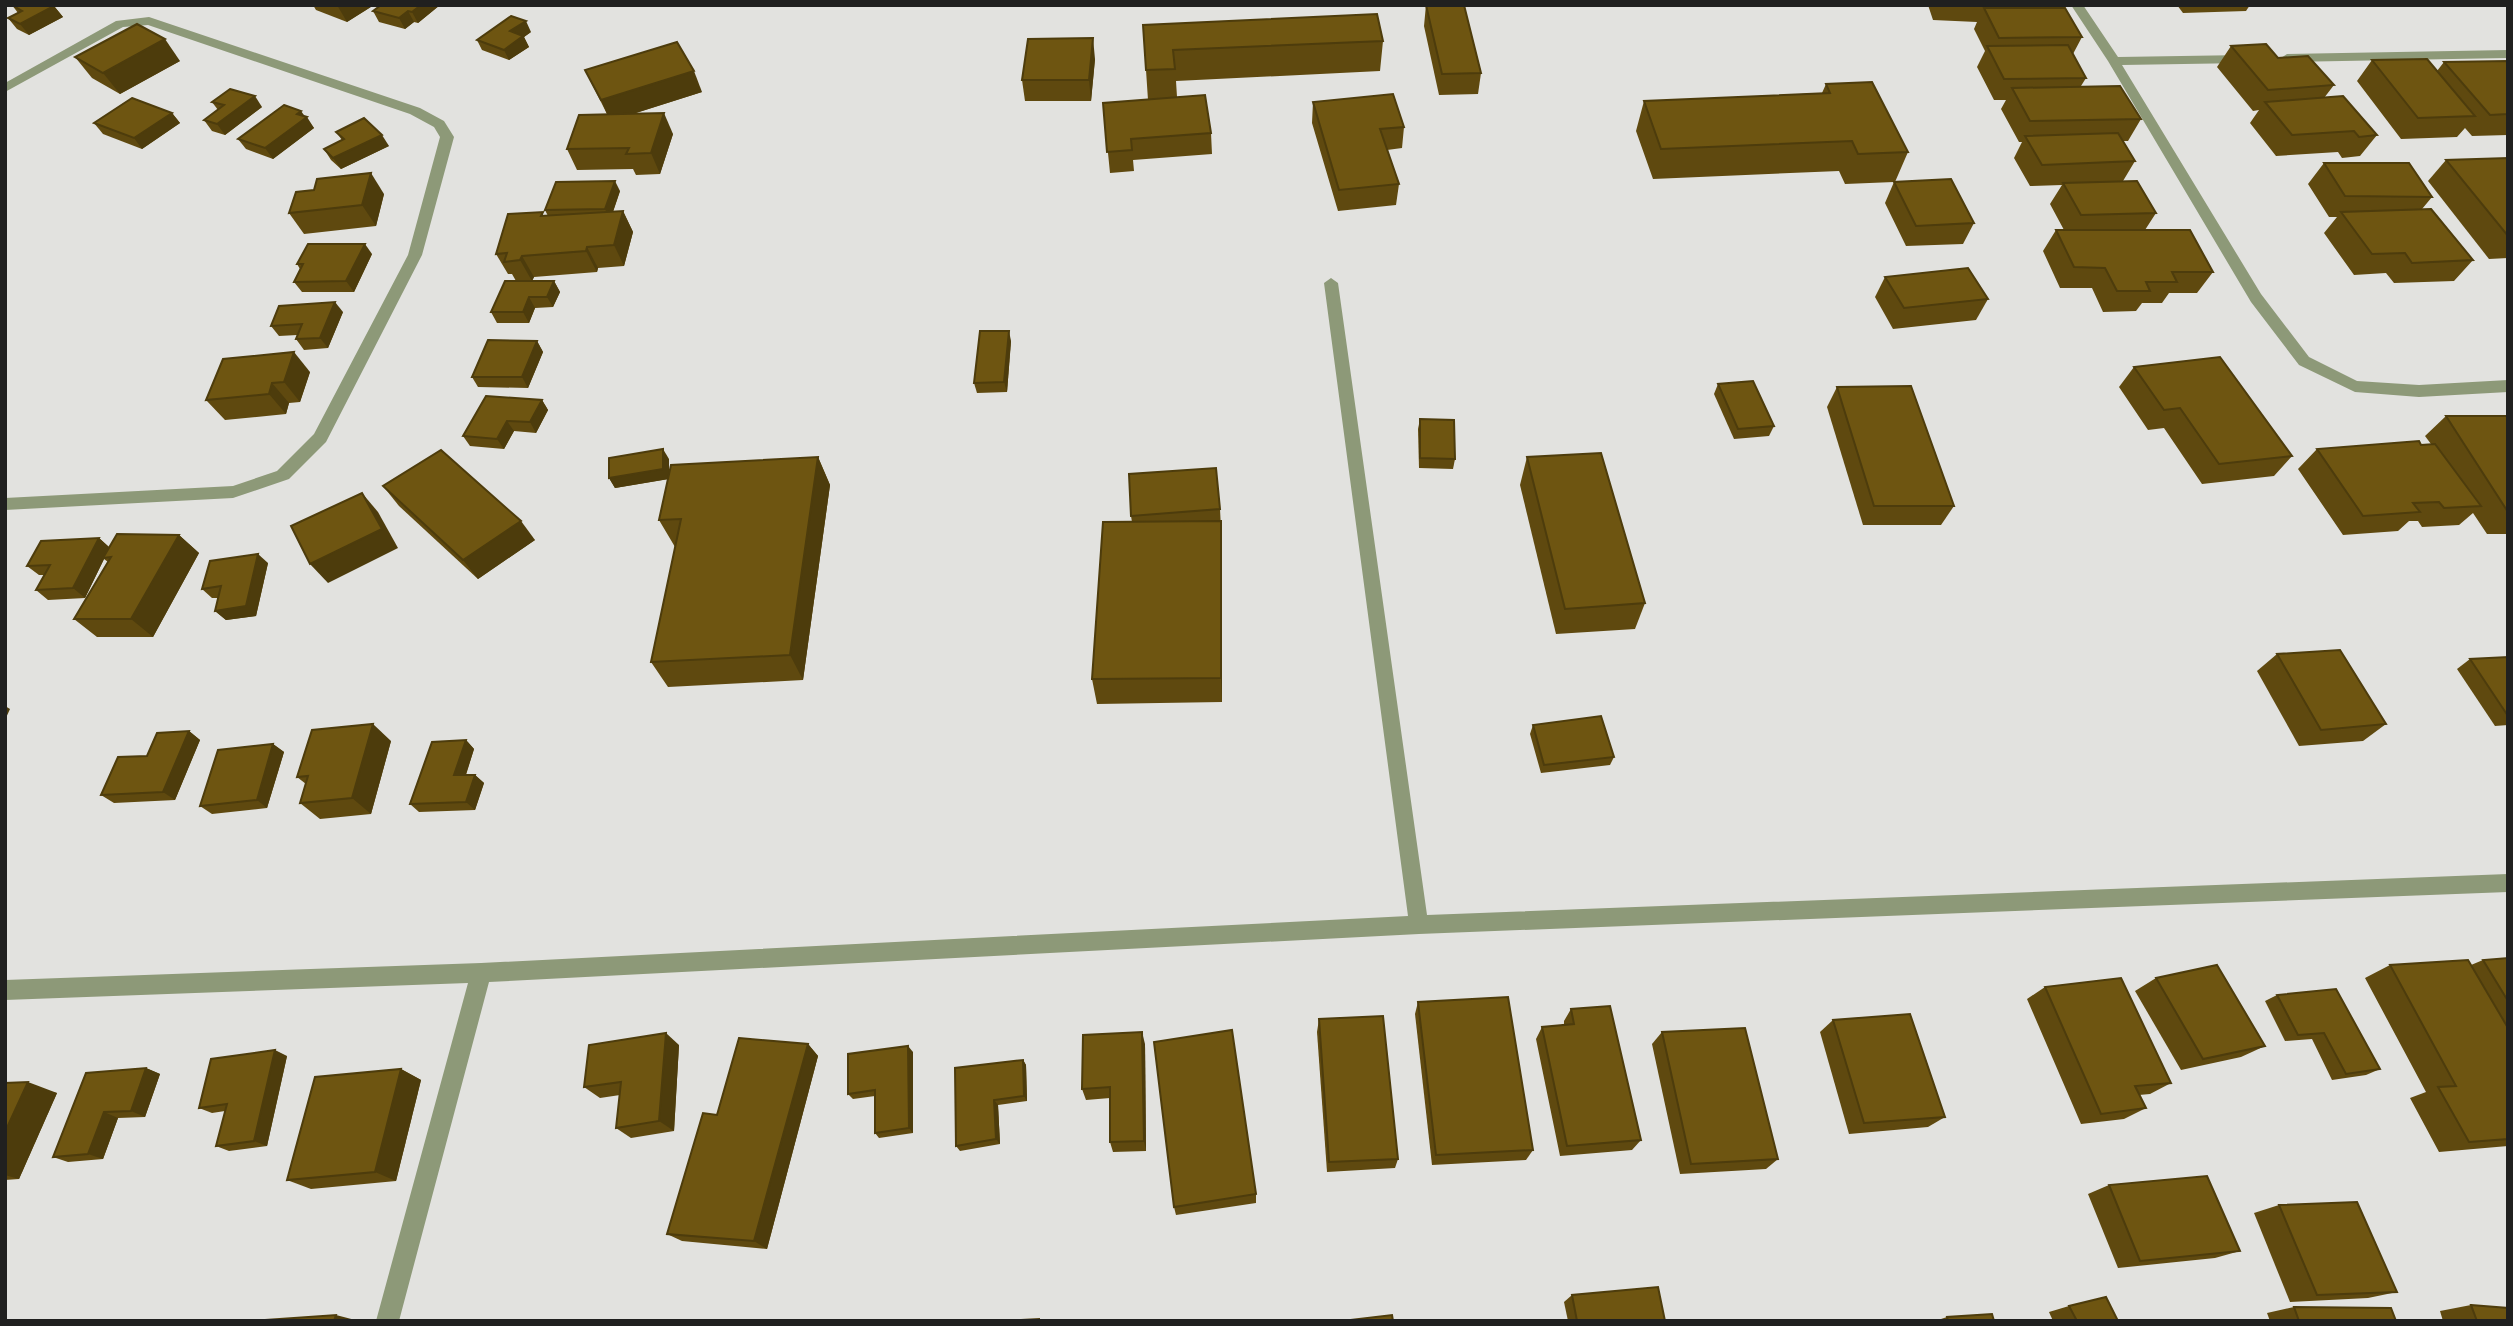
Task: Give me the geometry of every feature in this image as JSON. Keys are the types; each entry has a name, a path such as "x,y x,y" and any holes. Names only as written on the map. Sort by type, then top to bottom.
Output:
{"street":[{"path":"2077,5 2114,61 2256,298 2304,361 2355,386 2419,391 2508,386"},
{"path":"5,88 120,24 149,21 415,111 439,124 447,137 415,255 320,438 283,475 233,492 5,504"},
{"path":"2114,61 2508,54"},
{"path":"1331,283 1419,925"},
{"path":"5,990 481,973 1419,925 2508,883"},
{"path":"387,1321 481,973"}],"building":[{"path":"12,5 54,6 20,24 8,18 22,11"},
{"path":"381,5 421,5 399,18 373,11"},
{"path":"1426,5 1464,5 1481,73 1442,74"},
{"path":"1984,8 2065,8 2082,37 1999,38"},
{"path":"1377,14 1383,41 1173,50 1175,69 1146,70 1143,25"},
{"path":"511,16 526,21 510,31 523,36 504,50 477,40"},
{"path":"137,24 165,39 103,73 75,57"},
{"path":"1093,38 1089,80 1022,80 1028,39"},
{"path":"677,42 694,71 601,100 585,70"},
{"path":"2266,44 2278,58 2308,56 2334,85 2268,90 2231,46"},
{"path":"2068,45 2086,78 2004,79 1987,46"},
{"path":"2427,59 2475,116 2418,118 2372,60"},
{"path":"2508,61 2508,114 2490,115 2444,62"},
{"path":"1872,82 1908,152 1858,154 1852,141 1661,149 1644,101 1830,93 1826,84"},
{"path":"2120,86 2141,119 2030,121 2012,88"},
{"path":"230,89 255,96 217,124 204,120 224,105 212,102"},
{"path":"1393,94 1404,127 1380,129 1399,184 1339,190 1313,102"},
{"path":"1205,95 1211,133 1131,139 1132,150 1107,152 1103,103"},
{"path":"2343,96 2377,135 2359,137 2354,131 2292,135 2265,102"},
{"path":"132,98 172,113 134,138 94,123"},
{"path":"284,105 301,111 297,114 307,117 265,148 238,139"},
{"path":"664,113 651,153 626,154 629,148 567,149 579,115"},
{"path":"364,118 382,135 333,158 324,149 344,139 336,132"},
{"path":"2118,133 2135,161 2042,165 2025,136"},
{"path":"2508,158 2508,236 2446,160"},
{"path":"2324,163 2409,163 2432,197 2345,196"},
{"path":"371,173 362,205 289,213 296,192 314,190 317,179"},
{"path":"1951,179 1974,223 1916,226 1894,182"},
{"path":"615,181 605,209 545,210 556,182"},
{"path":"2137,181 2156,213 2081,215 2063,183"},
{"path":"2431,209 2473,260 2412,263 2405,253 2372,254 2341,212"},
{"path":"623,211 614,245 587,247 586,251 522,256 520,260 504,262 507,253 496,254 508,214 543,212 541,216"},
{"path":"2056,230 2190,230 2213,272 2172,272 2177,282 2146,282 2150,291 2117,291 2105,268 2074,267"},
{"path":"308,244 365,244 346,281 294,282 303,264 297,264"},
{"path":"1968,268 1988,299 1904,308 1885,277"},
{"path":"505,281 554,281 547,297 529,297 523,312 491,312"},
{"path":"335,302 320,338 296,339 302,324 271,326 279,306"},
{"path":"980,331 1009,331 1004,382 974,383"},
{"path":"488,340 537,341 522,377 472,377"},
{"path":"294,352 284,382 272,383 269,394 206,400 223,359"},
{"path":"2220,357 2292,456 2219,464 2180,408 2164,410 2134,367"},
{"path":"1753,381 1774,426 1738,429 1718,384"},
{"path":"1911,386 1954,506 1874,506 1837,387"},
{"path":"486,396 542,400 530,422 507,421 497,439 463,436"},
{"path":"2446,416 2508,416 2508,512"},
{"path":"1420,419 1454,420 1455,459 1420,458"},
{"path":"2419,441 2421,445 2435,444 2481,506 2444,508 2439,502 2413,503 2420,512 2363,516 2317,449"},
{"path":"663,449 663,469 609,478 609,458"},
{"path":"441,450 521,521 463,560 383,486"},
{"path":"1601,453 1645,603 1565,609 1527,457"},
{"path":"818,457 790,655 651,662 681,519 659,520 671,465"},
{"path":"1216,468 1220,509 1131,516 1129,474"},
{"path":"362,493 382,529 310,564 291,526"},
{"path":"1221,521 1221,678 1092,679 1103,522"},
{"path":"117,534 179,535 131,619 74,619 111,557 103,558"},
{"path":"99,538 73,588 36,590 50,565 27,566 41,541"},
{"path":"258,554 246,606 215,611 221,586 202,589 210,561"},
{"path":"2340,650 2386,724 2321,730 2277,654"},
{"path":"2508,657 2508,716 2470,659"},
{"path":"1601,716 1614,757 1544,765 1533,725"},
{"path":"373,724 352,798 300,803 308,776 297,777 312,730"},
{"path":"189,731 163,792 101,795 118,757 147,756 157,733"},
{"path":"466,740 454,775 475,775 466,802 410,804 432,742"},
{"path":"273,744 257,800 200,806 218,750"},
{"path":"2508,958 2508,1001 2483,960"},
{"path":"2468,960 2508,1028 2508,1139 2469,1142 2438,1087 2456,1086 2390,965"},
{"path":"2217,965 2265,1046 2203,1059 2156,978"},
{"path":"2121,978 2171,1083 2135,1086 2146,1108 2101,1114 2045,987"},
{"path":"2336,989 2380,1069 2346,1074 2324,1033 2298,1035 2277,995"},
{"path":"1508,997 1533,1150 1436,1155 1418,1002"},
{"path":"1610,1006 1641,1140 1567,1146 1542,1027 1574,1024 1571,1009"},
{"path":"1910,1014 1945,1117 1864,1123 1833,1020"},
{"path":"1383,1016 1398,1159 1329,1162 1319,1019"},
{"path":"1745,1028 1778,1159 1691,1164 1662,1032"},
{"path":"1232,1030 1256,1194 1174,1207 1154,1042"},
{"path":"1142,1032 1144,1141 1110,1142 1110,1087 1082,1089 1083,1035"},
{"path":"666,1033 659,1121 616,1128 621,1082 584,1087 589,1045"},
{"path":"739,1038 808,1044 754,1241 667,1234 703,1113 717,1115"},
{"path":"908,1046 909,1128 875,1133 875,1090 848,1094 848,1054"},
{"path":"275,1050 254,1141 216,1146 227,1104 199,1108 211,1059"},
{"path":"1023,1060 1024,1096 994,1100 996,1139 956,1146 955,1068"},
{"path":"146,1068 131,1111 104,1112 88,1154 53,1157 86,1073"},
{"path":"401,1069 375,1172 287,1180 315,1077"},
{"path":"28,1082 5,1132 5,1083"},
{"path":"2207,1176 2240,1251 2140,1261 2109,1185"},
{"path":"2357,1202 2397,1292 2317,1295 2279,1205"},
{"path":"1658,1287 1665,1321 1577,1321 1572,1295"},
{"path":"2106,1297 2118,1321 2077,1321 2069,1306"},
{"path":"2471,1305 2508,1308 2508,1321 2477,1321"},
{"path":"2294,1307 2391,1308 2396,1321 2299,1321"},
{"path":"1992,1314 1994,1321 1948,1321 1947,1317"},
{"path":"336,1315 334,1321 249,1321"},
{"path":"1392,1315 1393,1321 1342,1321"},
{"path":"1039,1319 1039,1321 1002,1321"}]}
